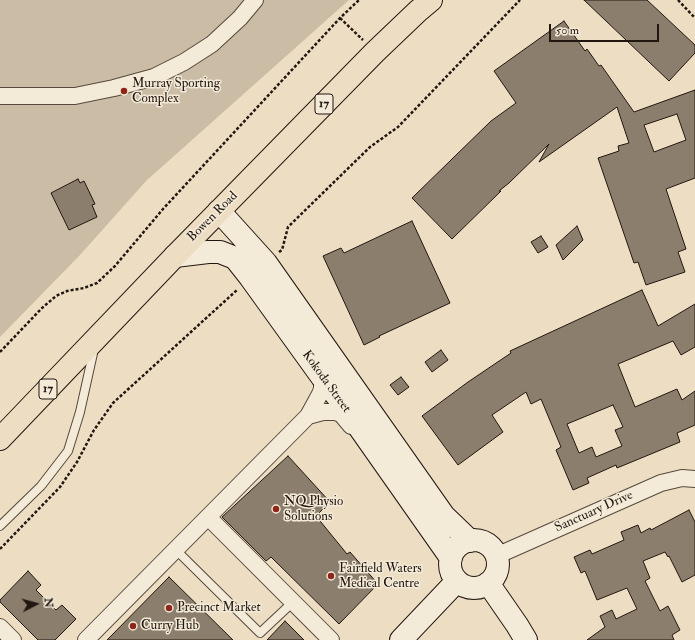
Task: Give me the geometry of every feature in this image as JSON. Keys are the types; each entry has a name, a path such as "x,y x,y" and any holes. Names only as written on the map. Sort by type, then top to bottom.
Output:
{"main road":[{"name":"Bowen Road","path":"0,439 175,256 375,52 431,0"}],"street":[{"path":"0,96 75,96 114,88 154,77 184,62 212,44 240,18 255,0"},
{"name":"Kokoda Street","path":"219,211 266,263 444,516 470,541"},
{"name":"Kokoda Street","path":"175,256 220,252 235,258 250,276 340,400 451,558"},
{"path":"86,640 308,416 322,389 322,377"},
{"path":"364,401 362,404 362,411 376,452"},
{"path":"308,416 331,411 340,414 364,444 376,452"},
{"name":"Sanctuary Drive","path":"496,556 661,482 682,478 695,480"},
{"path":"208,517 331,640"},
{"path":"470,541 478,541 486,544 492,549 498,564 493,578 488,583 480,587 472,588 464,586 458,581 451,570 450,564 454,551 464,542 470,541"},
{"path":"401,640 458,581"},
{"path":"488,583 526,640"},
{"path":"0,627 13,640"}],"lane":[{"path":"0,526 41,486 68,451 80,412 96,339"},
{"path":"176,550 260,633 293,602"}],"path":[{"path":"0,352 42,308 56,296 67,291 84,288 97,283 115,266 163,209 340,18 359,0"},
{"path":"678,0 695,18"},
{"path":"340,18 375,52"}],"shaded area":[{"name":"Murray Sporting Complex","path":"0,0 349,0 146,181 80,255 0,337"}],"building":[{"path":"584,0 647,0 695,45 695,53 669,81"},
{"path":"564,21 585,51 587,49 599,66 601,65 634,112 695,90 695,178 666,189 686,249 678,252 685,272 646,285 638,262 634,263 598,158 619,151 618,146 629,143 617,107 539,162 549,144 499,191 501,191 452,239 412,198 491,121 516,103 494,71","holes":["677,114 686,140 654,152 644,125"]},
{"path":"78,179 80,183 84,181 95,204 92,205 97,217 69,230 51,193"},
{"path":"412,221 450,303 379,336 380,337 364,345 323,256 341,248 344,253"},
{"path":"577,226 583,240 563,260 556,245"},
{"path":"541,236 548,247 538,253 531,242"},
{"path":"642,290 658,326 695,304 695,347 681,355 673,341 618,364 635,407 677,389 682,400 695,391 695,425 677,433 680,442 617,468 616,465 587,478 589,483 573,490 556,450 561,447 541,399 531,404 526,392 492,415 503,432 458,465 422,416 511,353 510,351","holes":["613,405 623,427 615,430 622,446 596,457 592,447 579,453 567,424"]},
{"path":"441,350 448,360 432,372 425,362"},
{"path":"401,377 409,387 398,395 390,385"},
{"path":"288,456 330,502 316,516 347,554 350,552 378,584 339,624 271,557 266,561 222,517"},
{"path":"689,510 695,522 695,575 682,582 669,556 668,557 665,552 643,561 650,578 645,581 660,611 668,606 680,630 672,635 674,640 587,640 605,627 600,616 612,610 616,619 637,609 627,588 597,600 585,571 581,573 574,557 590,550 592,554 624,540 621,532 638,525 641,533 650,528 651,530"},
{"path":"28,571 41,585 36,590 56,610 62,605 76,619 55,640 38,640 0,602 0,600"},
{"name":"Precinct Market","path":"169,577 233,640 107,640"},
{"name":"Precinct Market","path":"285,621 304,640 267,640"}],"place":[{"name":"Murray Sporting Complex","path":"124,91"},
{"name":"NQ Physio Solutions","path":"276,509"},
{"name":"Fairfield Waters Medical Centre","path":"331,576"},
{"name":"Precinct Market","path":"169,608"},
{"name":"Curry Hub","path":"133,626"}]}
